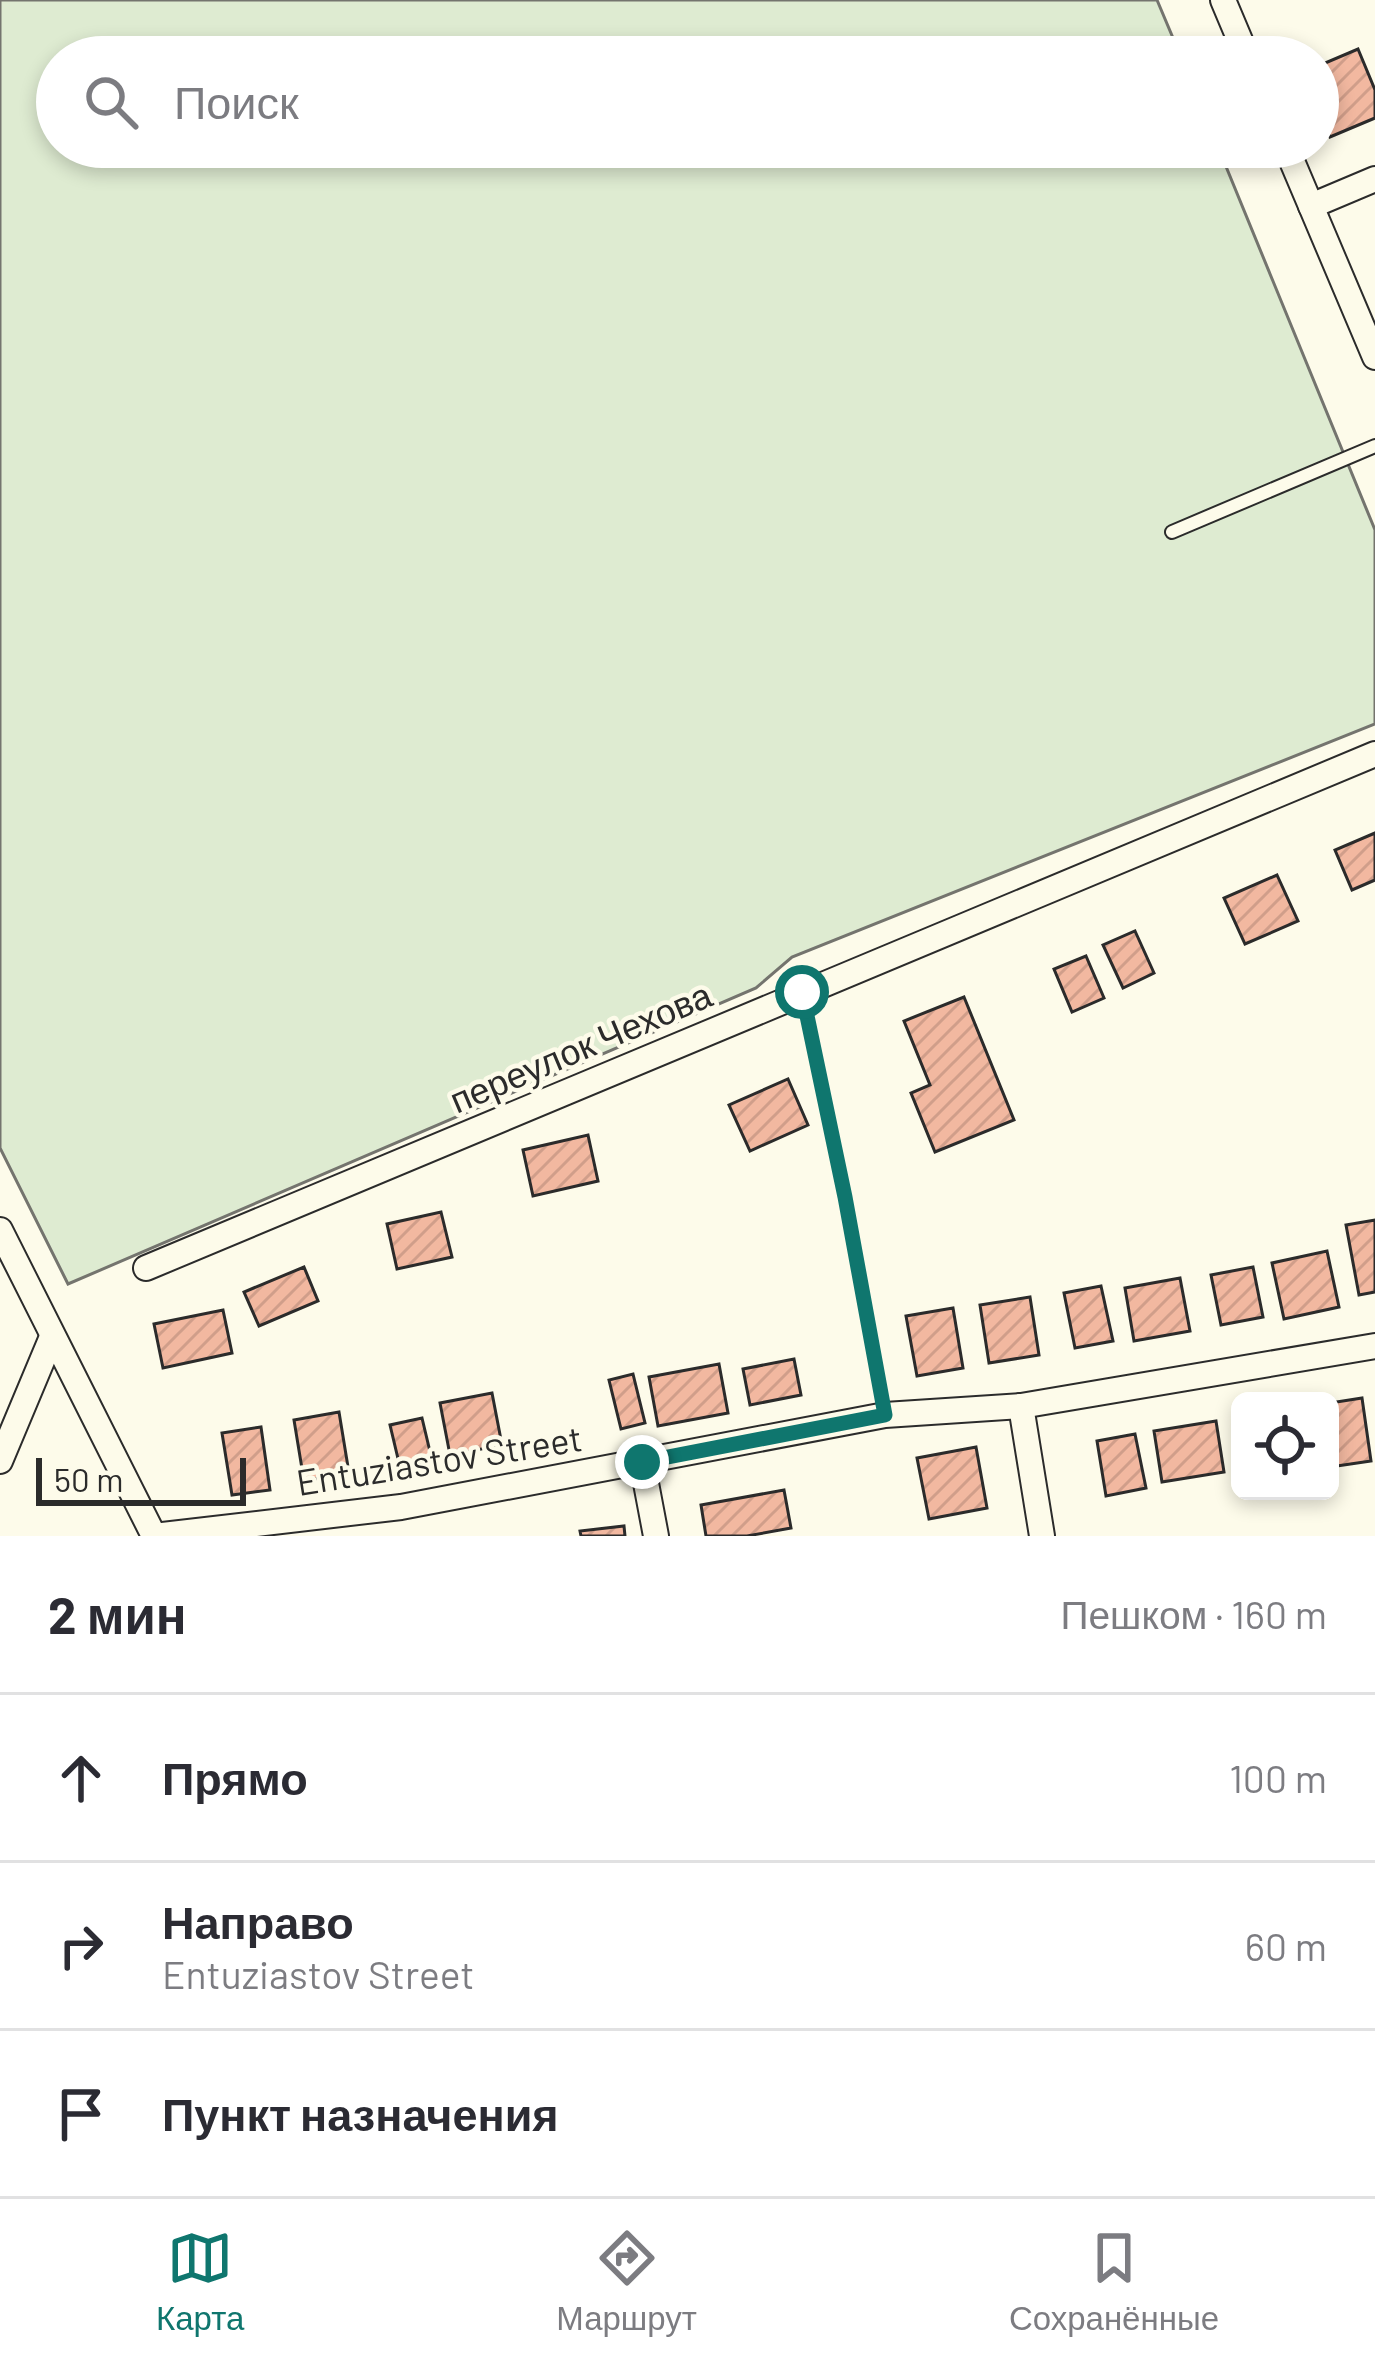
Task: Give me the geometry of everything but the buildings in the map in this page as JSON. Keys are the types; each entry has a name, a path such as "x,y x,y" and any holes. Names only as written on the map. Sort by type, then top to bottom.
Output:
{"street":[{"path":"1222,0 1238,36"},
{"path":"1295,168 1375,357"},
{"path":"1311,206 1375,179"},
{"name":"переулок Чехова","path":"146,1268 1375,754"},
{"path":"0,1231 154,1536"},
{"path":"0,1460 52,1337"},
{"name":"Entuziastov Street","path":"154,1536 401,1507 885,1415 1021,1406 1375,1346"},
{"path":"1021,1406 1042,1536"},
{"path":"642,1462 656,1536"}],"lane":[{"path":"1172,532 1375,446"}],"path":[{"path":"802,992 885,1415"}],"green space":[{"path":"0,0 1157,0 1172,36 36,36 36,168 1227,168 1375,530 1375,724 792,957 756,988 68,1284 0,1148"}],"route":[{"path":"642,1462 885,1415 802,992"}]}
